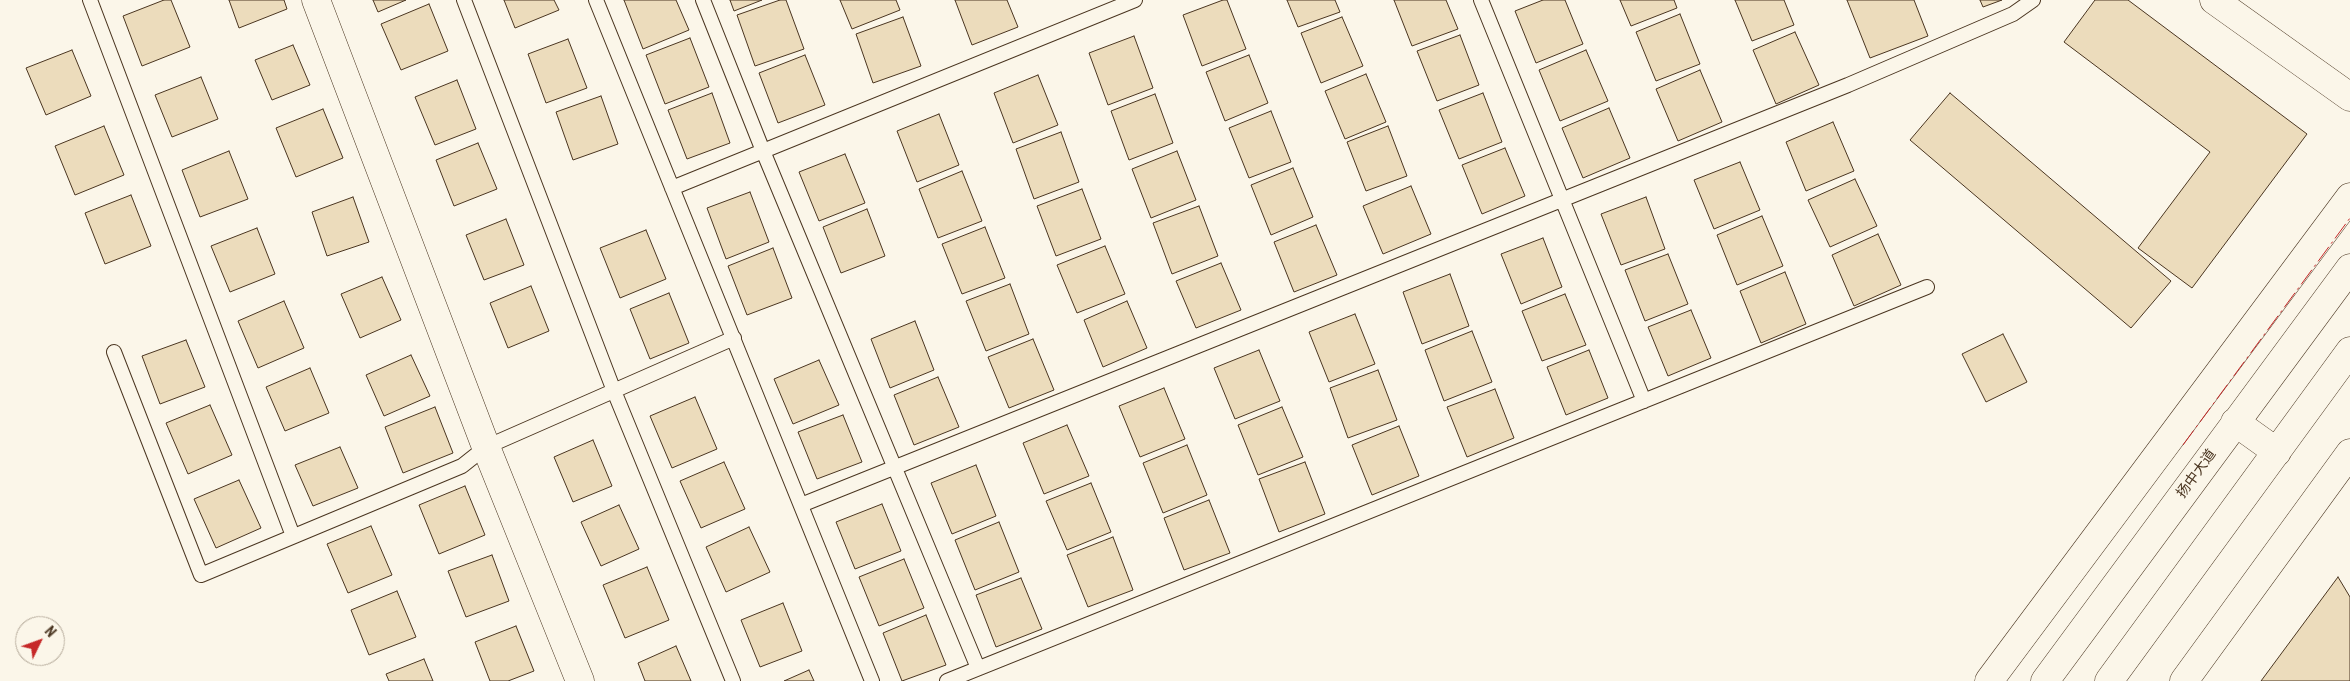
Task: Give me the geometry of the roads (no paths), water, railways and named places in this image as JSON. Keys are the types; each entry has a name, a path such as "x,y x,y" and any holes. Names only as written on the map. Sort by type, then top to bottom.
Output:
{"street":[{"path":"316,0 486,447 580,681"},
{"path":"2214,0 2350,97"},
{"path":"1989,681 2350,197"},
{"name":"扬中大道","path":"2045,681 2350,268"},
{"path":"2110,681 2350,352"},
{"path":"2236,422 2276,452"},
{"path":"2184,681 2350,453"}],"lane":[{"path":"90,0 293,536"},
{"path":"464,0 614,391 734,681"},
{"path":"596,0 872,681"},
{"path":"703,0 763,151 978,668"},
{"path":"672,188 1135,0"},
{"path":"1481,0 1644,401"},
{"path":"801,505 1848,84 2013,14 2033,0"},
{"path":"947,681 1927,287"},
{"path":"114,352 201,575 462,466 486,447 734,338"}]}
